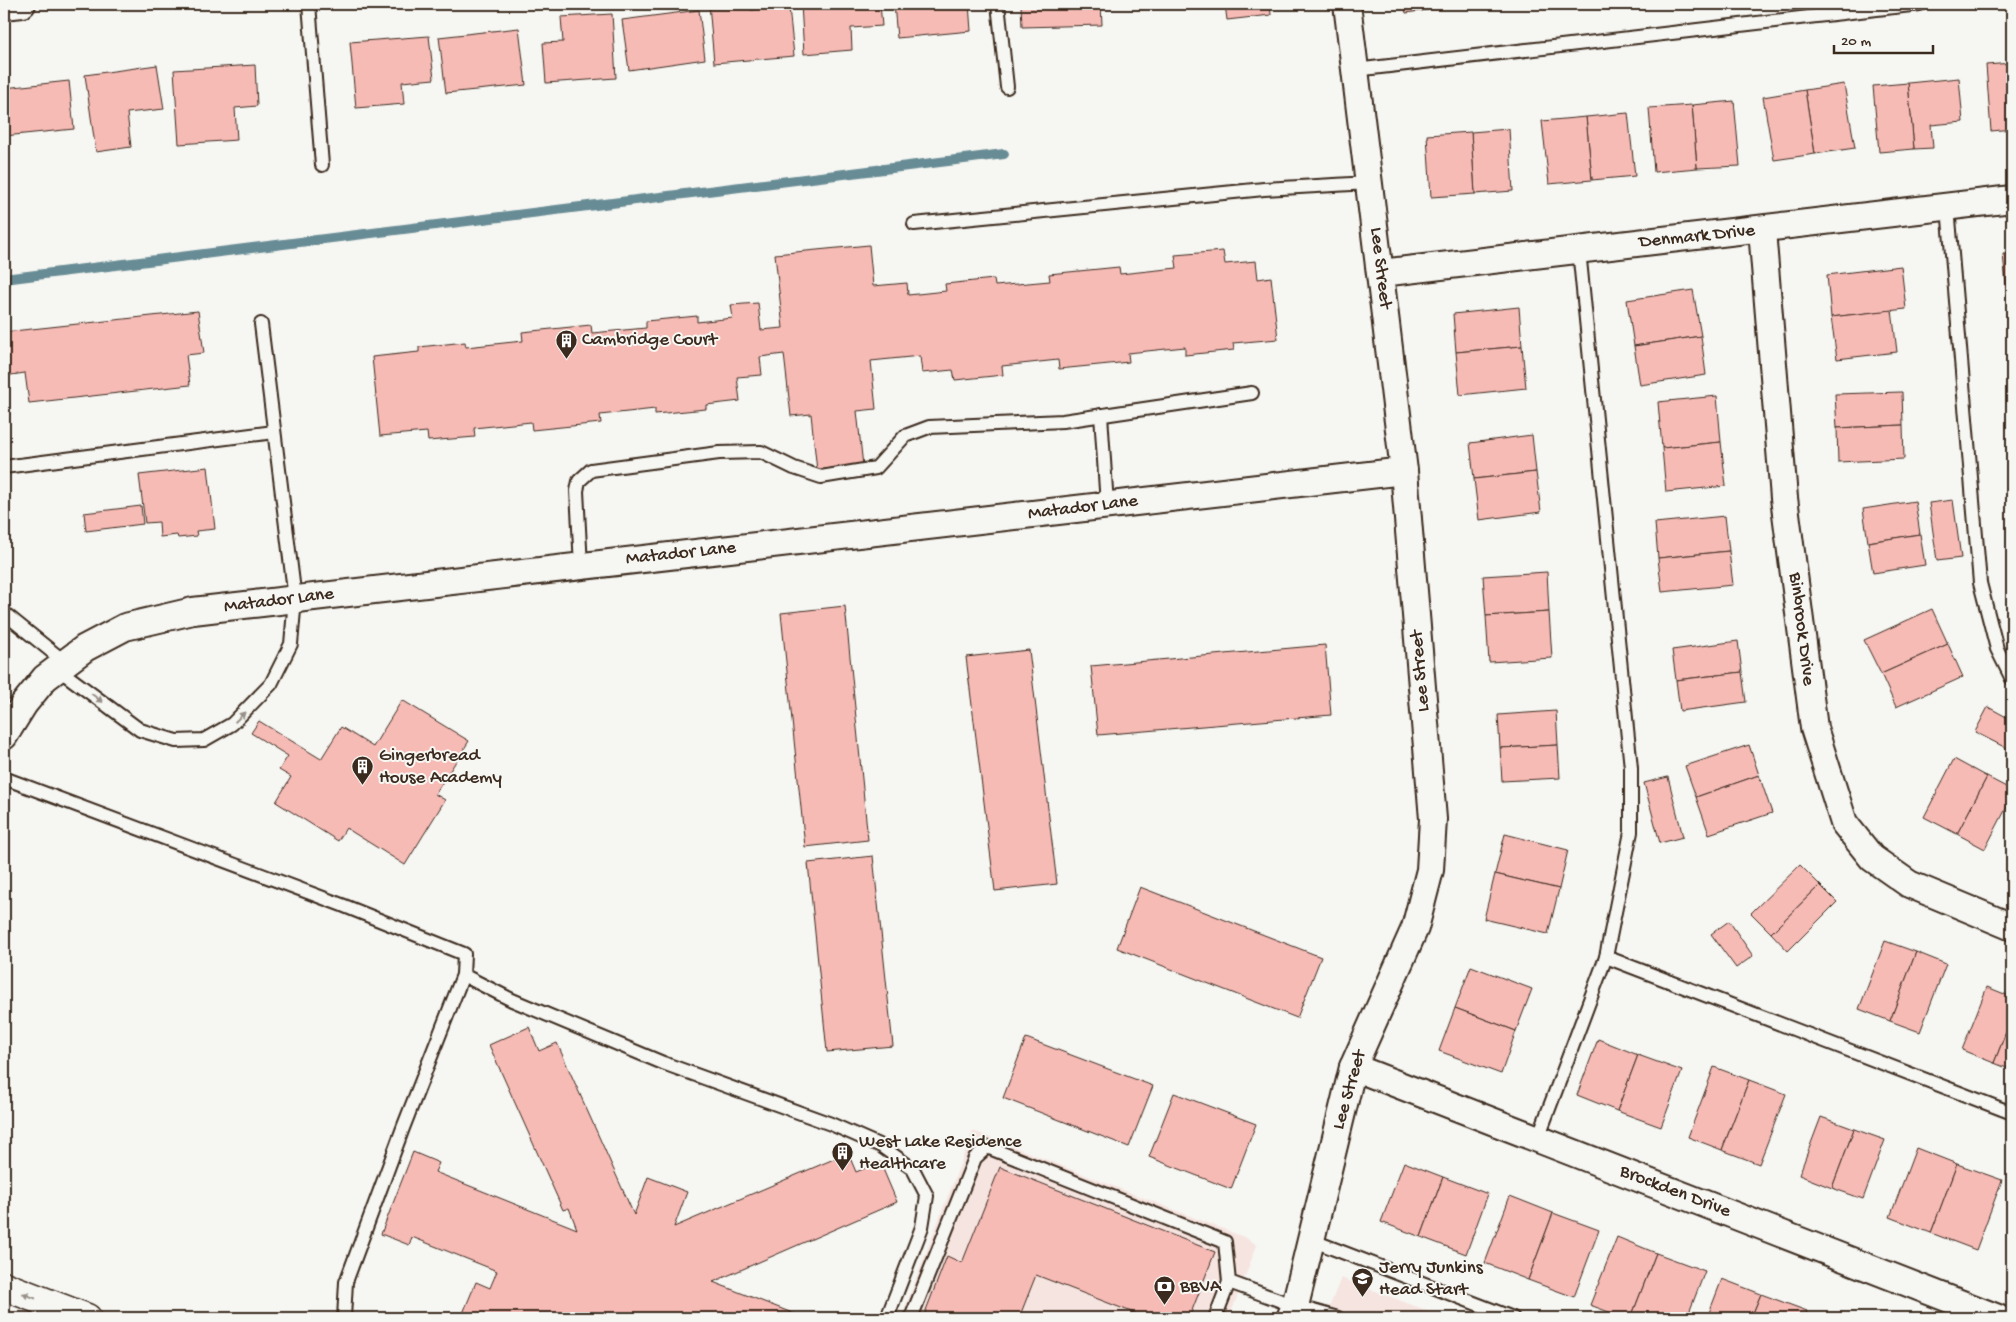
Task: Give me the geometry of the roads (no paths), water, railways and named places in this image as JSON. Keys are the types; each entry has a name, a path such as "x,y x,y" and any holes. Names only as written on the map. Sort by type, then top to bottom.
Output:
{"main road":[{"path":"4,1286 87,1318"}],"street":[{"path":"4,6 22,4"},
{"name":"Lee Street","path":"1293,1312 1353,1067 1415,928 1430,870 1434,819 1404,472 1347,4"},
{"name":"Denmark Drive","path":"1381,272 2012,200"},
{"name":"Binbrook Drive","path":"1762,230 1784,498 1814,728 1844,822 1872,858 1909,884 2012,927"},
{"name":"Matador Lane","path":"4,736 24,704 40,685 85,648 125,627 192,611 1404,472"},
{"name":"Brockden Drive","path":"1353,1067 1998,1318"}],"lane":[{"path":"309,4 322,165"},
{"path":"998,4 1007,87"},
{"path":"1356,70 1920,4"},
{"path":"914,224 1254,190 1369,183"},
{"path":"1948,207 1980,583 1997,649 2012,679"},
{"path":"1538,1138 1606,957 1631,832 1631,768 1579,250"},
{"path":"4,613 62,666 140,730 176,740 204,740 232,724 271,684 291,644 295,598 261,324"},
{"path":"581,566 577,491 579,481 591,470 719,453 761,452 788,466 821,476 876,468 905,436 929,427 1063,420 1252,393"},
{"path":"1100,415 1106,505"},
{"path":"4,466 274,432"},
{"path":"4,778 333,902 464,954 463,975 403,1128 346,1282 344,1318"},
{"path":"1606,957 2012,1113"},
{"path":"463,975 512,1000 663,1063 848,1131 881,1146 913,1169 927,1196 922,1227 886,1318"},
{"path":"911,1318 975,1158 987,1147 1225,1242 1229,1282 1215,1318"},
{"path":"1311,1240 1513,1318"},
{"path":"1229,1282 1293,1312 1338,1318"}],"waterway":[{"path":"4,279 1004,154"}],"place":[{"name":"Cambridge Court","path":"566,359"},
{"name":"Gingerbread House Academy","path":"363,786"},
{"name":"West Lake Residence Healthcare","path":"843,1172"},
{"name":"Jerry Junkins Head Start","path":"1363,1298"},
{"name":"BBVA","path":"1164,1306"}]}
